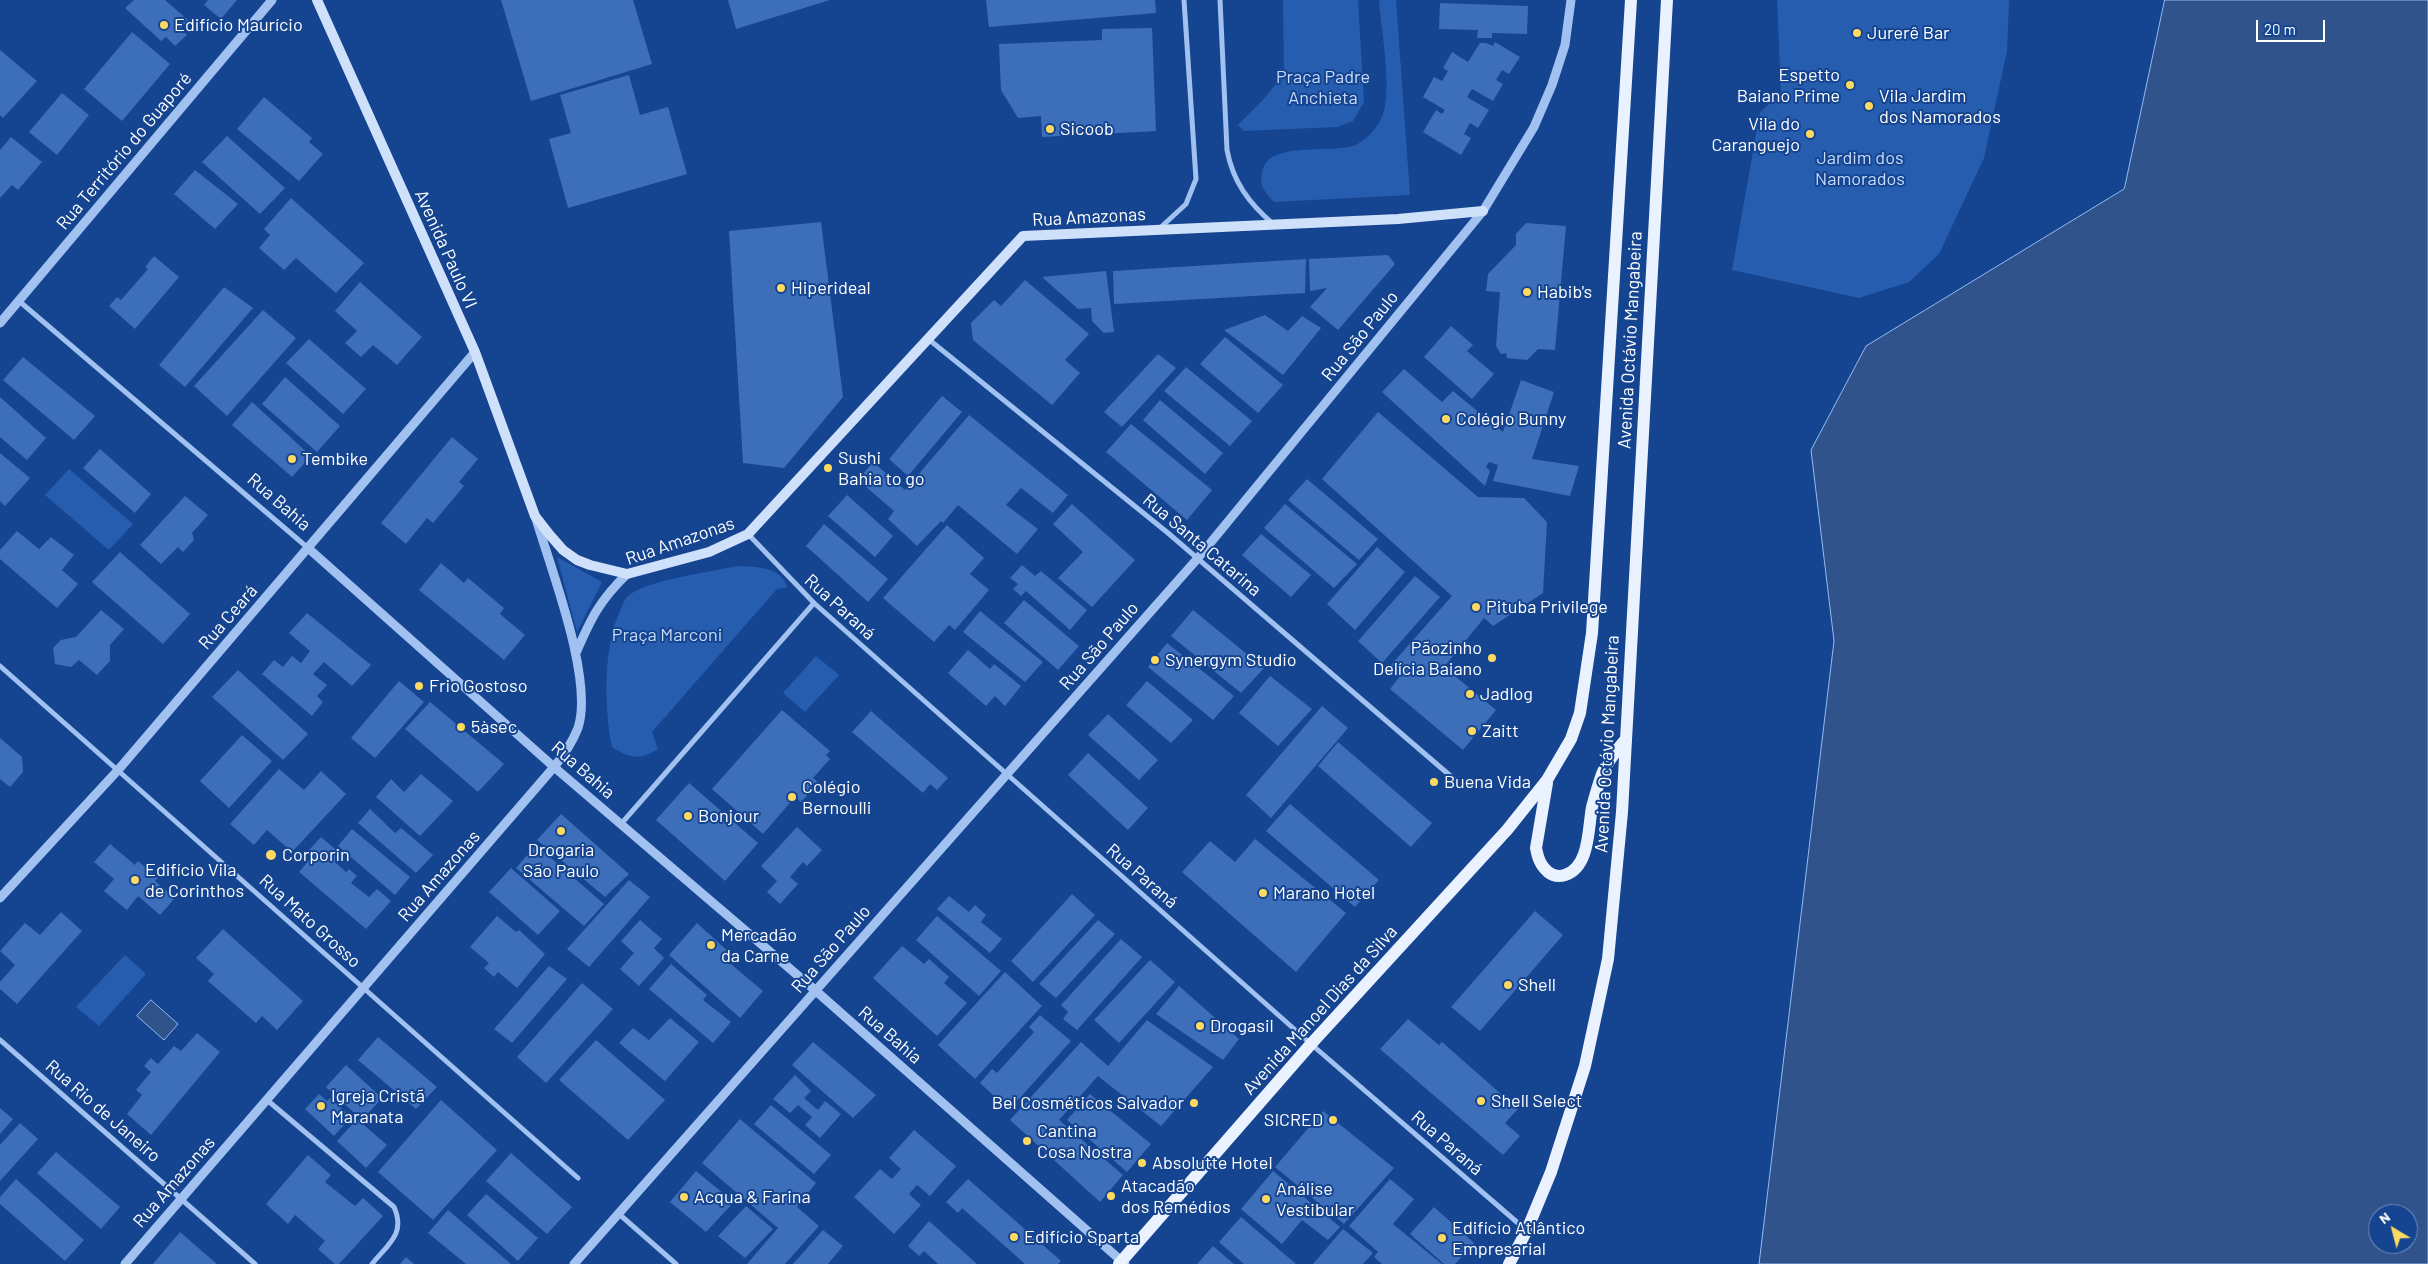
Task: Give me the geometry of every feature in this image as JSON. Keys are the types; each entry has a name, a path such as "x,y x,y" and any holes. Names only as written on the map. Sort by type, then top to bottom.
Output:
{"main road":[{"name":"Avenida Paulo VI","path":"317,0 475,352 535,516 563,550 577,560 590,566 627,574"},
{"name":"Avenida Octávio Mangabeira","path":"1547,780 1571,739 1580,713 1592,633 1631,0"},
{"name":"Avenida Octávio Mangabeira","path":"1509,1264 1527,1230 1551,1172 1585,1066 1608,959 1619,853 1667,0"},
{"name":"Rua Amazonas","path":"627,574 709,552 748,534 1023,236 1398,219 1483,211"},
{"path":"1547,780 1536,848 1538,859 1545,869 1552,876 1562,876 1572,873 1579,864 1584,853 1596,790 1603,771 1626,739"},
{"name":"Avenida Manoel Dias da Silva","path":"1122,1263 1311,1044 1507,830 1547,780"}],"street":[{"name":"Rua Território do Guaporé","path":"0,323 272,0"},
{"path":"1159,229 1186,204 1196,179 1184,0"},
{"path":"1220,0 1227,150 1230,167 1248,200 1274,224"},
{"name":"Rua São Paulo","path":"574,1264 1198,558 1483,211 1534,127 1552,85 1565,45 1571,0"},
{"name":"Rua Bahia","path":"19,301 308,548 554,767 816,991 1122,1263"},
{"name":"Rua Santa Catarina","path":"927,338 1198,558 1454,778"},
{"name":"Rua Ceará","path":"0,898 119,769 475,352"},
{"name":"Avenida Paulo VI","path":"535,516 576,653"},
{"name":"Rua Paraná","path":"748,534 814,604 1311,1044 1527,1230"},
{"name":"Rua Amazonas","path":"125,1264 554,767 568,748 578,727 581,710 576,653 606,594 627,574"},
{"path":"621,824 814,604"},
{"name":"Rua Mato Grosso","path":"0,666 119,769 578,1178"},
{"name":"Rua Rio de Janeiro","path":"0,1040 255,1264"},
{"path":"267,1100 394,1207 400,1220 398,1232 372,1264"},
{"path":"619,1214 676,1264"}],"green space":[{"name":"Praça Padre Anchieta","path":"1283,0 1358,0 1364,102 1353,121 1337,127 1244,131 1238,125 1263,100 1284,74"},
{"name":"Praça Padre Anchieta","path":"1379,0 1396,0 1410,195 1274,202 1265,191 1261,179 1263,169 1268,161 1276,155 1287,152 1354,146 1368,136 1380,122 1385,106 1386,77"},
{"name":"Jardim dos Namorados","path":"1777,0 2009,0 2007,51 1984,158 1939,254 1909,282 1859,298 1732,270 1760,112 1781,94"},
{"path":"69,469 133,524 109,550 45,495"},
{"path":"557,557 602,582 577,632"},
{"name":"Praça Marconi","path":"737,566 773,571 784,580 787,587 777,589 652,732 658,749 640,757 635,757 624,754 612,747 607,715 608,659 614,625 626,598 636,591 663,581"},
{"path":"816,656 839,675 805,712 783,693"},
{"path":"125,955 146,974 99,1026 76,1007"}],"shaded area":[{"path":"2165,0 2428,0 2428,1264 1759,1264 1834,641 1811,450 1866,346 2124,189"},
{"path":"151,1000 178,1024 164,1040 137,1016"}],"building":[{"name":"Edifício Maurício","path":"134,0 165,0 188,20 181,29 187,35 175,46 166,37 161,41 125,8"},
{"path":"208,0 237,0 221,19 204,5"},
{"path":"501,0 633,0 652,64 531,101"},
{"path":"728,0 830,0 736,29"},
{"path":"986,0 1155,0 1156,13 989,27"},
{"path":"1440,3 1528,6 1527,34 1492,33 1492,38 1477,38 1478,30 1439,29"},
{"path":"1152,28 1156,131 1042,137 1041,116 1018,118 1001,90 999,44 1102,40 1102,29"},
{"path":"132,32 170,64 122,121 84,89"},
{"path":"1495,42 1520,57 1509,74 1502,70 1496,80 1503,84 1493,101 1472,89 1467,97 1489,110 1478,128 1470,123 1464,134 1471,138 1461,155 1423,132 1436,110 1442,114 1445,110 1423,97 1434,77 1442,81 1448,71 1443,68 1452,52 1468,62 1480,43 1493,46"},
{"path":"0,50 37,81 3,118 0,115"},
{"path":"629,75 640,115 668,107 687,174 568,208 549,139 571,133 560,95"},
{"path":"62,93 89,115 57,155 29,132"},
{"path":"264,97 312,138 309,142 323,154 299,181 237,129"},
{"path":"227,136 285,188 260,214 202,162"},
{"path":"11,137 42,162 18,190 12,185 0,198 0,150"},
{"path":"195,170 238,204 215,229 174,194"},
{"path":"291,198 364,263 336,293 296,258 284,270 259,248 270,235 264,229"},
{"name":"Hiperideal","path":"821,222 843,397 784,468 743,463 729,231"},
{"name":"Habib's","path":"1526,223 1566,226 1555,350 1538,349 1527,360 1507,358 1506,353 1501,354 1496,346 1500,292 1486,291 1488,274 1516,245 1516,234"},
{"path":"1388,255 1395,264 1338,330 1310,307 1327,288 1310,291 1309,259"},
{"path":"154,256 179,277 135,329 109,306 117,297 121,300 148,269 145,267"},
{"path":"1306,259 1305,293 1114,304 1113,271"},
{"path":"1106,271 1114,332 1104,333 1092,321 1091,308 1078,309 1042,277"},
{"path":"1025,280 1089,334 1065,360 1080,373 1052,405 973,340 971,323 994,300 1001,306"},
{"path":"360,282 422,337 397,365 373,345 361,357 345,343 357,331 335,311"},
{"path":"224,287 253,308 185,387 159,365"},
{"path":"263,310 296,338 227,416 194,386"},
{"path":"1265,315 1288,331 1302,316 1321,328 1283,375 1224,330"},
{"path":"1451,326 1473,345 1467,351 1494,374 1472,399 1424,357"},
{"path":"1225,337 1283,385 1258,413 1200,364"},
{"path":"309,339 366,389 343,414 286,363"},
{"path":"1158,354 1176,368 1122,427 1104,412"},
{"path":"23,357 95,416 74,440 3,380"},
{"path":"1186,367 1252,421 1230,446 1164,391"},
{"name":"Colégio Bunny","path":"1404,369 1442,402 1453,391 1503,432 1521,380 1554,392 1532,459 1579,466 1570,496 1493,481 1498,465 1489,462 1486,467 1490,471 1485,486 1382,392"},
{"path":"285,377 340,426 317,452 262,404"},
{"path":"942,396 962,412 908,476 889,459"},
{"path":"0,397 46,438 27,460 0,437"},
{"path":"1160,400 1223,453 1205,474 1143,420"},
{"path":"252,402 311,456 292,477 232,425"},
{"name":"Pituba Privilege","path":"1378,412 1478,497 1524,498 1547,522 1543,593 1493,626 1484,618 1444,667 1496,710 1463,750 1390,689 1401,675 1390,666 1452,596 1322,479"},
{"path":"969,415 1068,495 1053,513 1021,488 1006,505 1038,529 1017,554 958,505 943,523 941,521 917,546 888,519 894,511 858,480 873,462 905,490"},
{"path":"1131,424 1212,490 1187,520 1106,452"},
{"path":"452,437 478,459 459,482 464,486 433,523 427,518 406,544 381,523"},
{"path":"100,449 151,494 135,513 83,468"},
{"path":"0,453 30,478 5,506 0,501"},
{"path":"1307,479 1378,539 1359,560 1288,500"},
{"path":"847,495 893,536 875,557 828,516"},
{"path":"185,496 208,515 192,533 194,540 183,552 178,547 161,564 140,545"},
{"path":"1072,504 1135,560 1092,607 1058,578 1083,552 1053,524"},
{"path":"1285,504 1357,564 1334,588 1264,528"},
{"path":"824,524 888,579 868,602 806,546"},
{"path":"947,525 984,558 970,574 989,590 955,630 949,625 934,642 883,598"},
{"path":"17,531 39,549 51,537 74,555 62,570 78,584 57,608 0,559 0,550"},
{"path":"1261,534 1311,575 1291,597 1242,555"},
{"path":"1377,547 1405,572 1355,630 1327,604"},
{"path":"120,552 190,614 163,644 92,582"},
{"path":"441,563 464,583 468,578 504,608 500,614 525,635 504,660 419,590"},
{"path":"1022,565 1035,576 1041,571 1087,610 1070,630 1026,591 1021,596 1013,589 1018,584 1010,578"},
{"path":"1415,576 1440,597 1382,663 1358,641"},
{"path":"1024,600 1079,646 1058,670 1004,623"},
{"path":"101,610 124,629 110,645 110,661 97,675 79,660 71,667 55,664 53,648 61,640 76,637"},
{"path":"1193,610 1264,668 1241,693 1171,636"},
{"path":"980,611 1043,662 1025,682 963,632"},
{"path":"307,613 371,665 352,686 324,662 313,674 327,685 317,696 323,702 312,716 262,674 274,660 283,667 292,656 301,663 310,651 289,633"},
{"path":"1167,643 1234,696 1213,720 1148,667"},
{"path":"968,650 990,669 994,664 1021,686 1005,706 995,696 986,706 948,673"},
{"path":"238,670 308,734 283,760 212,697"},
{"path":"1270,676 1312,709 1278,746 1239,713"},
{"path":"399,681 424,702 375,758 351,738"},
{"path":"1147,681 1193,720 1171,743 1126,705"},
{"path":"430,702 504,764 478,792 405,729"},
{"path":"1322,706 1348,728 1271,818 1246,795"},
{"path":"782,710 830,751 826,755 830,759 813,778 819,783 801,802 795,797 763,834 712,789"},
{"path":"871,711 948,778 937,790 930,784 923,793 852,732"},
{"path":"1108,714 1158,760 1139,780 1088,735"},
{"path":"242,735 272,761 229,808 200,781"},
{"path":"0,738 22,757 23,772 10,787 0,779"},
{"path":"1338,742 1432,823 1411,847 1318,766"},
{"path":"1088,753 1148,808 1128,830 1068,775"},
{"path":"279,769 304,790 321,771 346,794 292,852 267,830 254,845 230,824"},
{"path":"421,774 453,801 420,836 376,797 391,779 404,792"},
{"path":"689,783 758,843 725,881 656,820"},
{"path":"1290,804 1379,880 1355,907 1266,831"},
{"path":"370,809 395,833 401,828 433,855 416,873 358,823"},
{"path":"561,814 629,874 605,897 537,840"},
{"path":"797,827 822,850 807,866 803,862 790,877 798,884 780,904 767,892 777,881 761,866"},
{"path":"352,829 410,877 395,895 338,846"},
{"path":"321,837 341,854 335,862 346,872 349,869 357,876 351,883 369,897 377,889 391,901 366,929 299,872 314,854 309,850"},
{"name":"Marano Hotel","path":"1255,839 1346,913 1296,972 1182,872 1210,841 1235,862"},
{"name":"Edifício Vila de Corinthos","path":"110,844 135,865 138,861 158,878 155,881 175,898 160,915 138,896 127,910 104,891 114,879 94,862"},
{"path":"536,845 604,904 584,926 516,868"},
{"path":"511,868 560,911 538,935 489,892"},
{"path":"629,880 650,897 589,967 567,949"},
{"path":"1072,894 1095,915 1033,982 1011,961"},
{"path":"949,896 969,912 975,905 986,915 981,922 1002,939 990,953 937,909"},
{"path":"1535,911 1563,935 1480,1031 1451,1007"},
{"path":"61,912 82,931 17,1004 0,989 0,982 15,965 0,951 25,923 40,935"},
{"path":"497,916 516,932 519,930 545,954 517,988 498,972 494,977 484,968 489,963 470,947"},
{"path":"937,916 1001,971 979,996 916,940"},
{"path":"640,920 662,939 654,948 664,958 639,986 620,969 634,953 621,941"},
{"path":"1098,920 1115,934 1056,998 1039,984"},
{"path":"697,923 730,953 725,959 763,991 740,1018 669,955"},
{"path":"223,929 303,1001 277,1030 262,1016 256,1023 208,981 214,974 196,958"},
{"path":"1121,939 1142,957 1077,1030 1063,1019 1068,1012 1061,1005"},
{"path":"902,946 924,964 929,959 949,977 944,983 967,1003 937,1036 873,978"},
{"path":"1150,960 1175,982 1119,1043 1094,1020"},
{"path":"671,964 707,995 703,1000 731,1022 713,1043 649,989"},
{"path":"549,966 567,979 512,1043 494,1029"},
{"path":"1005,972 1042,1006 975,1079 938,1045"},
{"path":"582,983 613,1009 546,1083 517,1057"},
{"name":"Drogasil","path":"1179,986 1239,1039 1223,1060 1156,1014"},
{"path":"1040,1015 1071,1041 1009,1110 980,1083 992,1069 997,1073 1034,1032 1029,1027"},
{"path":"670,1018 699,1042 665,1081 619,1043 633,1028 649,1040"},
{"path":"1408,1019 1439,1045 1442,1042 1518,1109 1505,1123 1520,1136 1503,1155 1380,1049"},
{"path":"1147,1020 1213,1067 1161,1126 1098,1076 1059,1120 1123,1175 1100,1202 1010,1120 1081,1042 1108,1066"},
{"path":"197,1033 220,1052 151,1135 127,1114 142,1095 136,1090 151,1072 144,1066 151,1058 158,1064 174,1046 181,1051"},
{"path":"378,1037 437,1087 416,1109 358,1060"},
{"path":"596,1040 665,1100 628,1140 559,1080"},
{"path":"813,1042 876,1095 853,1118 792,1065"},
{"path":"346,1065 382,1098 362,1120 326,1087"},
{"path":"795,1075 811,1091 804,1098 818,1110 825,1101 841,1114 820,1138 805,1125 812,1117 798,1105 790,1113 773,1099"},
{"path":"319,1094 327,1101 330,1098 351,1117 334,1136 305,1109"},
{"path":"1090,1094 1151,1144 1127,1172 1067,1120"},
{"path":"441,1100 497,1150 433,1220 378,1172"},
{"path":"771,1105 831,1155 814,1174 754,1124"},
{"path":"0,1108 13,1119 0,1134"},
{"path":"1323,1111 1394,1168 1344,1224 1275,1167"},
{"path":"357,1119 387,1145 366,1168 337,1141"},
{"path":"740,1119 816,1183 797,1207 819,1226 785,1264 747,1264 778,1228 702,1163"},
{"path":"20,1123 38,1139 0,1181 0,1145"},
{"path":"914,1130 956,1166 930,1196 917,1185 909,1194 921,1205 894,1234 854,1197 880,1169 892,1179 901,1169 889,1158"},
{"path":"56,1152 120,1207 101,1229 37,1173"},
{"path":"511,1153 572,1207 547,1234 486,1181"},
{"path":"308,1155 331,1175 325,1182 355,1206 363,1198 383,1216 339,1264 335,1264 318,1249 325,1241 295,1215 288,1224 266,1204"},
{"path":"696,1171 734,1202 706,1232 670,1202"},
{"path":"1273,1171 1340,1227 1328,1240 1302,1220 1282,1244 1241,1209"},
{"path":"16,1179 84,1240 65,1261 0,1204 0,1197"},
{"name":"Edifício Sparta","path":"968,1179 1061,1261 1058,1264 1025,1264 962,1208 958,1213 946,1202"},
{"path":"1390,1179 1414,1199 1393,1224 1442,1264 1382,1264 1374,1257 1378,1252 1349,1226"},
{"path":"486,1194 538,1238 518,1261 467,1215"},
{"path":"746,1206 773,1229 745,1258 718,1236"},
{"name":"Edifício Atlântico Empresarial","path":"1434,1207 1474,1243 1455,1264 1444,1264 1410,1234"},
{"path":"448,1210 511,1264 466,1264 428,1233"},
{"path":"1241,1217 1296,1264 1244,1264 1219,1242"},
{"path":"929,1221 977,1264 938,1264 924,1251 919,1256 908,1246"},
{"path":"1343,1229 1373,1253 1363,1264 1313,1264"},
{"path":"823,1230 843,1246 828,1264 793,1264"},
{"path":"180,1232 217,1264 153,1264"},
{"path":"1213,1246 1234,1264 1197,1264"},
{"path":"406,1257 414,1264 400,1264"}],"place":[{"name":"Edifício Maurício","path":"164,25"},
{"name":"Jurerê Bar","path":"1857,33"},
{"name":"Espetto Baiano Prime","path":"1850,85"},
{"name":"Vila Jardim dos Namorados","path":"1869,106"},
{"name":"Sicoob","path":"1050,129"},
{"name":"Vila do Caranguejo","path":"1810,134"},
{"name":"Hiperideal","path":"781,288"},
{"name":"Habib's","path":"1527,292"},
{"name":"Colégio Bunny","path":"1446,419"},
{"name":"Tembike","path":"292,459"},
{"name":"Sushi Bahia to go","path":"828,468"},
{"name":"Pituba Privilege","path":"1476,607"},
{"name":"Pãozinho Delícia Baiano","path":"1492,658"},
{"name":"Synergym Studio","path":"1155,660"},
{"name":"Frio Gostoso","path":"419,686"},
{"name":"Jadlog","path":"1470,694"},
{"name":"5àsec","path":"461,727"},
{"name":"Zaitt","path":"1472,731"},
{"name":"Buena Vida","path":"1434,782"},
{"name":"Colégio Bernoulli","path":"792,797"},
{"name":"Bonjour","path":"688,816"},
{"name":"Drogaria São Paulo","path":"561,831"},
{"name":"Corporin","path":"271,855"},
{"name":"Edifício Vila de Corinthos","path":"135,880"},
{"name":"Marano Hotel","path":"1263,893"},
{"name":"Mercadão da Carne","path":"711,945"},
{"name":"Shell","path":"1508,985"},
{"name":"Drogasil","path":"1200,1026"},
{"name":"Shell Select","path":"1481,1101"},
{"name":"Bel Cosméticos Salvador","path":"1194,1103"},
{"name":"Igreja Cristã Maranata","path":"321,1106"},
{"name":"SICRED","path":"1333,1120"},
{"name":"Cantina Cosa Nostra","path":"1027,1141"},
{"name":"Absolutte Hotel","path":"1142,1163"},
{"name":"Atacadão dos Remédios","path":"1111,1196"},
{"name":"Acqua & Farina","path":"684,1197"},
{"name":"Análise Vestibular","path":"1266,1199"},
{"name":"Edifício Sparta","path":"1014,1237"},
{"name":"Edifício Atlântico Empresarial","path":"1442,1238"}]}
